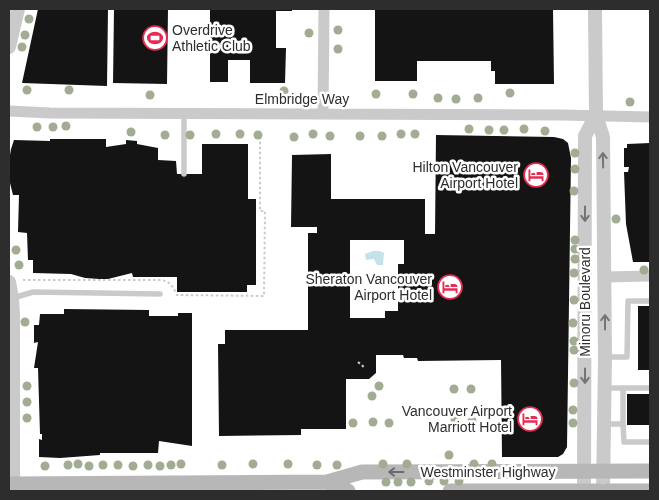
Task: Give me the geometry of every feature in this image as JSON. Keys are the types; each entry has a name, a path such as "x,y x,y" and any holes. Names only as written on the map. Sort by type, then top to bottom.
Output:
{"main road":[{"name":"Westminster Highway","path":"11,484 265,487 327,482 362,472 650,471"},
{"name":"Westminster Highway","path":"327,482 348,491"},
{"name":"Westminster Highway","path":"450,491 599,491"},
{"path":"605,491 650,491"}],"street":[{"path":"9,47 18,9"},
{"path":"323,114 324,9"},
{"name":"Minoru Boulevard","path":"595,9 596,115 603,137 605,491"},
{"name":"Elmbridge Way","path":"9,111 650,117"},
{"name":"Minoru Boulevard","path":"584,491 585,136 596,115"},
{"path":"604,277 650,276"},
{"path":"11,484 11,298 16,281"}],"lane":[{"path":"184,114 184,174"},
{"path":"11,298 33,292 160,294"},
{"path":"605,357 627,356 628,302 650,301"},
{"path":"604,388 650,388"},
{"path":"623,388 624,442 650,442"},
{"path":"604,424 623,424"}],"path":[{"path":"16,281 162,280 168,281 172,285 177,295 264,296 265,211 260,211 260,130"},
{"path":"358,362 365,368"}],"water":[{"path":"373,251 384,253 383,265 377,265 374,259 366,260 365,254"}],"building":[{"path":"38,9 108,9 107,86 22,83"},
{"path":"114,9 168,9 167,84 113,83"},
{"path":"210,9 292,9 292,11 276,11 276,48 286,48 285,83 250,83 250,60 228,60 228,82 210,82"},
{"path":"375,9 553,9 554,84 495,84 495,71 491,71 491,61 417,61 417,81 375,81"},
{"path":"436,135 554,137 563,139 568,143 571,158 567,447 563,454 558,457 502,457 501,360 418,361 417,358 404,358 403,355 376,355 376,373 369,379 346,379 346,429 301,429 301,435 219,436 218,344 225,344 225,330 308,330 308,233 317,233 317,227 291,227 292,155 331,154 331,199 425,199 425,234 435,234","holes":["350,240 404,240 404,264 398,264 398,311 385,311 385,318 350,318"]},
{"path":"50,139 106,139 106,147 126,144 126,140 137,141 137,144 158,148 158,160 176,161 177,174 202,174 202,144 248,144 248,199 256,199 256,285 247,285 247,292 177,292 177,277 133,277 132,273 108,279 99,279 71,274 33,273 33,260 28,260 27,233 18,232 19,195 13,195 10,183 9,161 14,140 50,141"},
{"path":"650,143 650,262 633,262 626,224 624,172 628,172 629,167 624,167 624,148 627,148 627,144"},
{"path":"638,306 650,306 650,370 638,370"},
{"path":"64,309 149,310 149,316 178,316 178,313 192,313 192,446 159,441 158,453 100,453 100,455 60,458 39,457 39,439 42,440 42,434 40,434 38,368 34,368 38,342 34,343 34,325 39,325 40,314 64,314"},
{"path":"627,394 650,394 650,425 627,425"}],"place":[{"name":"Overdrive Athletic Club","path":"155,38"},
{"name":"Hilton Vancouver Airport Hotel","path":"536,175"},
{"name":"Sheraton Vancouver Airport Hotel","path":"450,287"},
{"name":"Vancouver Airport Marriott Hotel","path":"530,419"}]}
